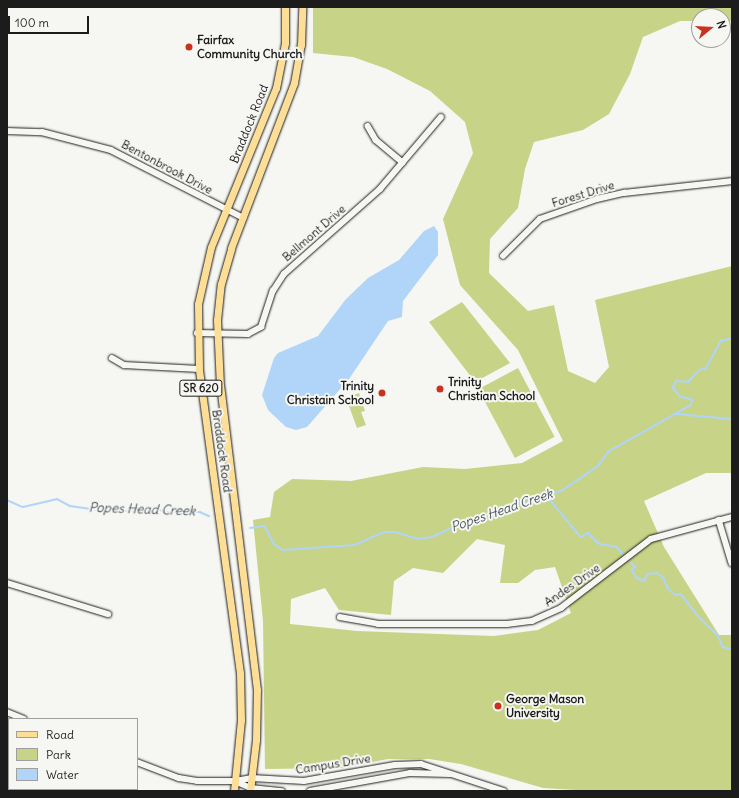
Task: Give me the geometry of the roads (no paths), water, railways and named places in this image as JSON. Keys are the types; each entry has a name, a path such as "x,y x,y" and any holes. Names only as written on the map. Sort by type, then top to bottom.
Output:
{"main road":[{"name":"Braddock Road","path":"234,791 241,720 240,673 199,369 197,332 198,304 204,272 226,209 276,88 285,43 286,7"},
{"name":"Braddock Road","path":"250,790 257,710 256,668 221,400 216,333 221,284 294,84 301,45 302,7"}],"street":[{"name":"Bellmont Drive","path":"197,332 248,334 261,327 273,291 284,274 380,189 441,117"},
{"path":"368,126 376,140 403,163"},
{"name":"Bentonbrook Drive","path":"7,131 42,132 105,148 139,163 244,218"},
{"name":"Forest Drive","path":"503,256 540,219 597,199 624,193 732,181"},
{"path":"112,358 124,365 199,369"},
{"name":"Andes Drive","path":"340,617 378,624 500,624 532,621 561,608 651,539 732,517"},
{"path":"719,520 732,563"},
{"path":"7,583 108,614"},
{"path":"7,712 12,717"},
{"path":"138,762 186,779 235,781 250,790 282,791"},
{"name":"Campus Drive","path":"235,781 252,778 304,781 408,764 430,765 504,791"},
{"name":"Campus Drive","path":"310,791 410,773 458,775"}],"water":[{"path":"434,226 438,232 438,255 403,301 402,317 388,321 349,379 307,427 296,430 286,427 268,410 262,395 274,358 278,353 318,336 346,299 368,278 399,260 424,231"}],"waterway":[{"name":"Popes Head Creek","path":"250,528 265,526 274,544 283,550 355,545 384,532 396,532 418,539 432,537 466,521 499,513 563,490 598,466 608,452 691,405 692,400 680,397 673,388 676,381 688,382 699,370 706,368 721,341 732,338"},
{"name":"Popes Head Creek","path":"676,414 732,419"},
{"path":"546,495 581,537 588,533 600,544 617,547 623,554"},
{"name":"Popes Head Creek","path":"7,500 23,507 57,499 70,506 106,511 142,511 152,508 168,512 200,512 209,516"},
{"path":"631,563 636,567 632,570 637,578 644,581 648,574 657,573 664,578 668,588 675,595 681,594 698,616 718,635 723,647 732,649"}],"place":[{"name":"Fairfax Community Church","path":"189,47"},
{"name":"Trinity Christian School","path":"440,389"},
{"name":"Trinity Christain School","path":"382,393"},
{"name":"George Mason University","path":"498,706"}]}
